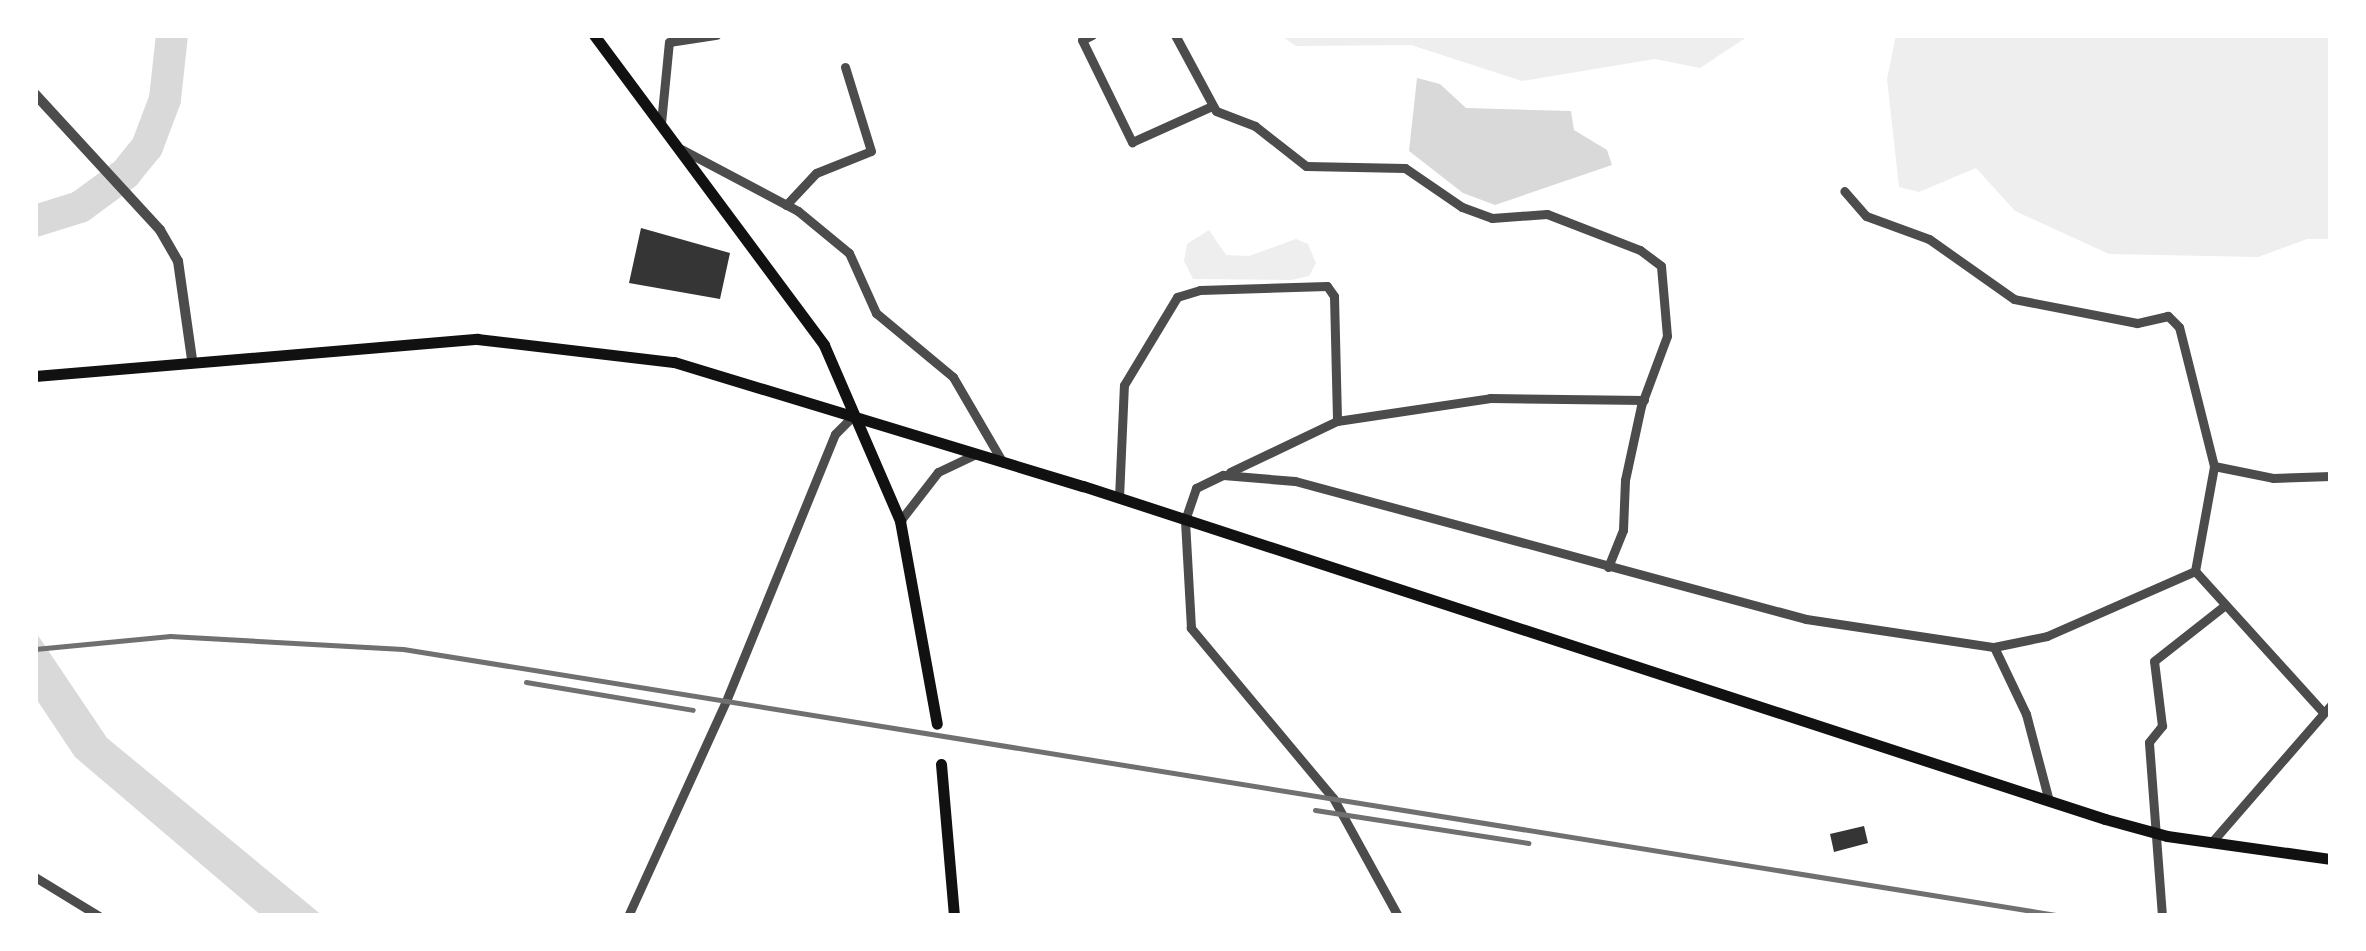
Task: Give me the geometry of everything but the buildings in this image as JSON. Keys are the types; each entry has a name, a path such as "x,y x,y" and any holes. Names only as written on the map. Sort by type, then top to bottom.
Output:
{"main road":[{"path":"594,35 804,313 854,414 900,521 937,724"},
{"path":"35,376 192,359 521,339 674,362 1119,498 2160,834 2331,859"},
{"path":"941,764 954,916"}],"street":[{"path":"661,123 669,42 716,35"},
{"path":"1092,35 1082,40 1132,142 1212,106"},
{"path":"1175,35 1212,106 1255,126 1318,170 1405,168 1462,207 1492,218 1547,214 1640,250 1661,266 1669,296 1667,336 1644,400 1625,480 1623,530 1608,567"},
{"path":"786,205 816,173 871,151 845,67"},
{"path":"35,94 160,230 178,261 192,359"},
{"path":"681,149 786,205 849,253 876,313 953,377 1003,463"},
{"path":"1844,192 1866,216 1929,240 2014,300 2137,323 2168,316 2186,346 2214,466 2196,572 2224,606 2326,707 2212,843"},
{"path":"1119,498 1124,386 1177,297 1200,290 1328,286 1334,296 1337,421"},
{"path":"1398,916 1332,798 1191,628 1185,520 1196,488 1337,421 1490,398 1644,400"},
{"path":"628,916 726,701 835,434 854,414"},
{"path":"900,521 938,472 976,454"},
{"path":"2214,466 2273,478 2331,476"},
{"path":"1223,475 1295,480 1806,618 1994,647 2047,636 2196,572"},
{"path":"2162,916 2160,834 2149,742 2162,726 2154,662 2224,606"},
{"path":"1994,647 2026,714 2050,800"},
{"path":"35,877 99,916"}],"shaded area":[{"path":"1280,35 1750,35 1700,68 1655,59 1522,81 1411,45 1296,46"},
{"path":"1896,35 2331,35 2331,239 2307,239 2258,257 2109,254 2015,211 1976,168 1919,192 1899,187 1887,79"},
{"path":"1417,78 1440,84 1466,108 1571,111 1574,130 1607,150 1612,165 1495,205 1463,193 1409,151"},
{"path":"1209,230 1226,255 1249,256 1296,239 1308,244 1316,263 1309,276 1291,280 1193,279 1184,261 1187,244"},
{"path":"35,631 107,738 323,916 262,916 75,757 35,697"}],"waterway":[{"path":"35,221 80,207 125,174 147,147 165,99 172,35"}],"railway":[{"path":"35,649 170,636 403,649 2062,916"},
{"path":"526,682 693,710"},
{"path":"1315,810 1528,843"}]}
